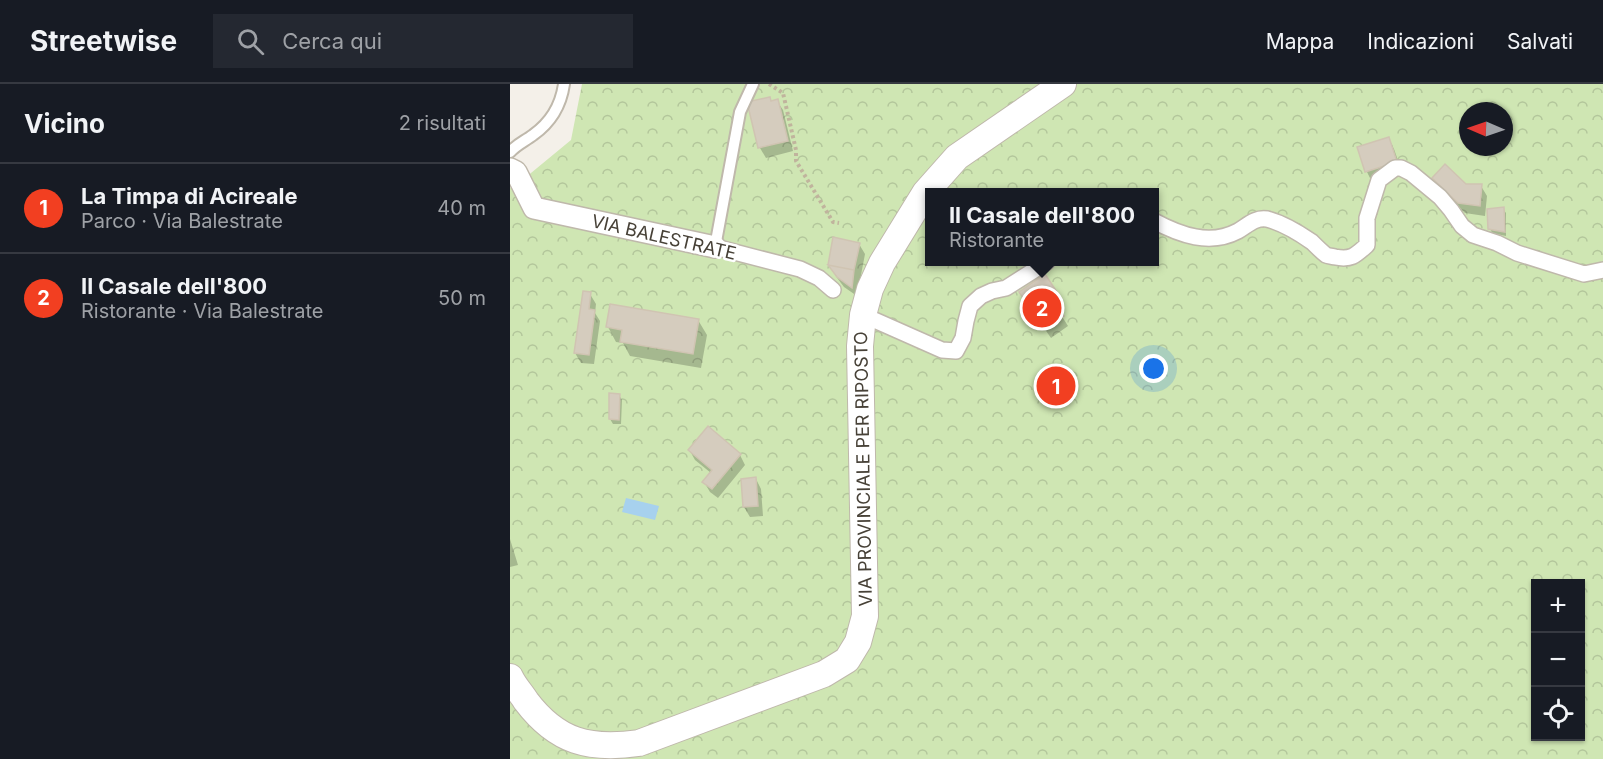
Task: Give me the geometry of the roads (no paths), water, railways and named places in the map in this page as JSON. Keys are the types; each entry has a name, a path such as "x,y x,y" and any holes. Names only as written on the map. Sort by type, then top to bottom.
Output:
{"street":[{"name":"VIA PROVINCIALE PER RIPOSTO","path":"929,188 957,157 1063,84"},
{"path":"1159,223 1174,232 1210,239 1225,237 1259,219 1268,220 1294,231 1327,256 1344,259 1356,255 1366,245 1367,218 1379,180 1395,168 1401,168 1411,172 1440,197 1462,226 1473,235 1584,274 1603,270"},
{"name":"VIA BALESTRATE","path":"510,170 516,172 534,208 715,247 800,269 819,278 833,290"},
{"name":"VIA PROVINCIALE PER RIPOSTO","path":"510,677 546,724 567,738 596,745 618,746 639,742 824,674 848,660 858,642 865,616 860,346 863,315 870,289 882,263 925,193"},
{"path":"863,315 942,350 956,351 963,338 970,306 981,296 1006,288 1039,266"}],"lane":[{"path":"510,152 535,134 551,118 564,84"},
{"path":"715,247 740,112 753,84"}],"water":[{"path":"626,498 659,506 655,520 622,512"}],"place":[{"name":"Il Casale dell'800","path":"1042,308"},
{"name":"La Timpa di Acireale","path":"1056,386"}]}
